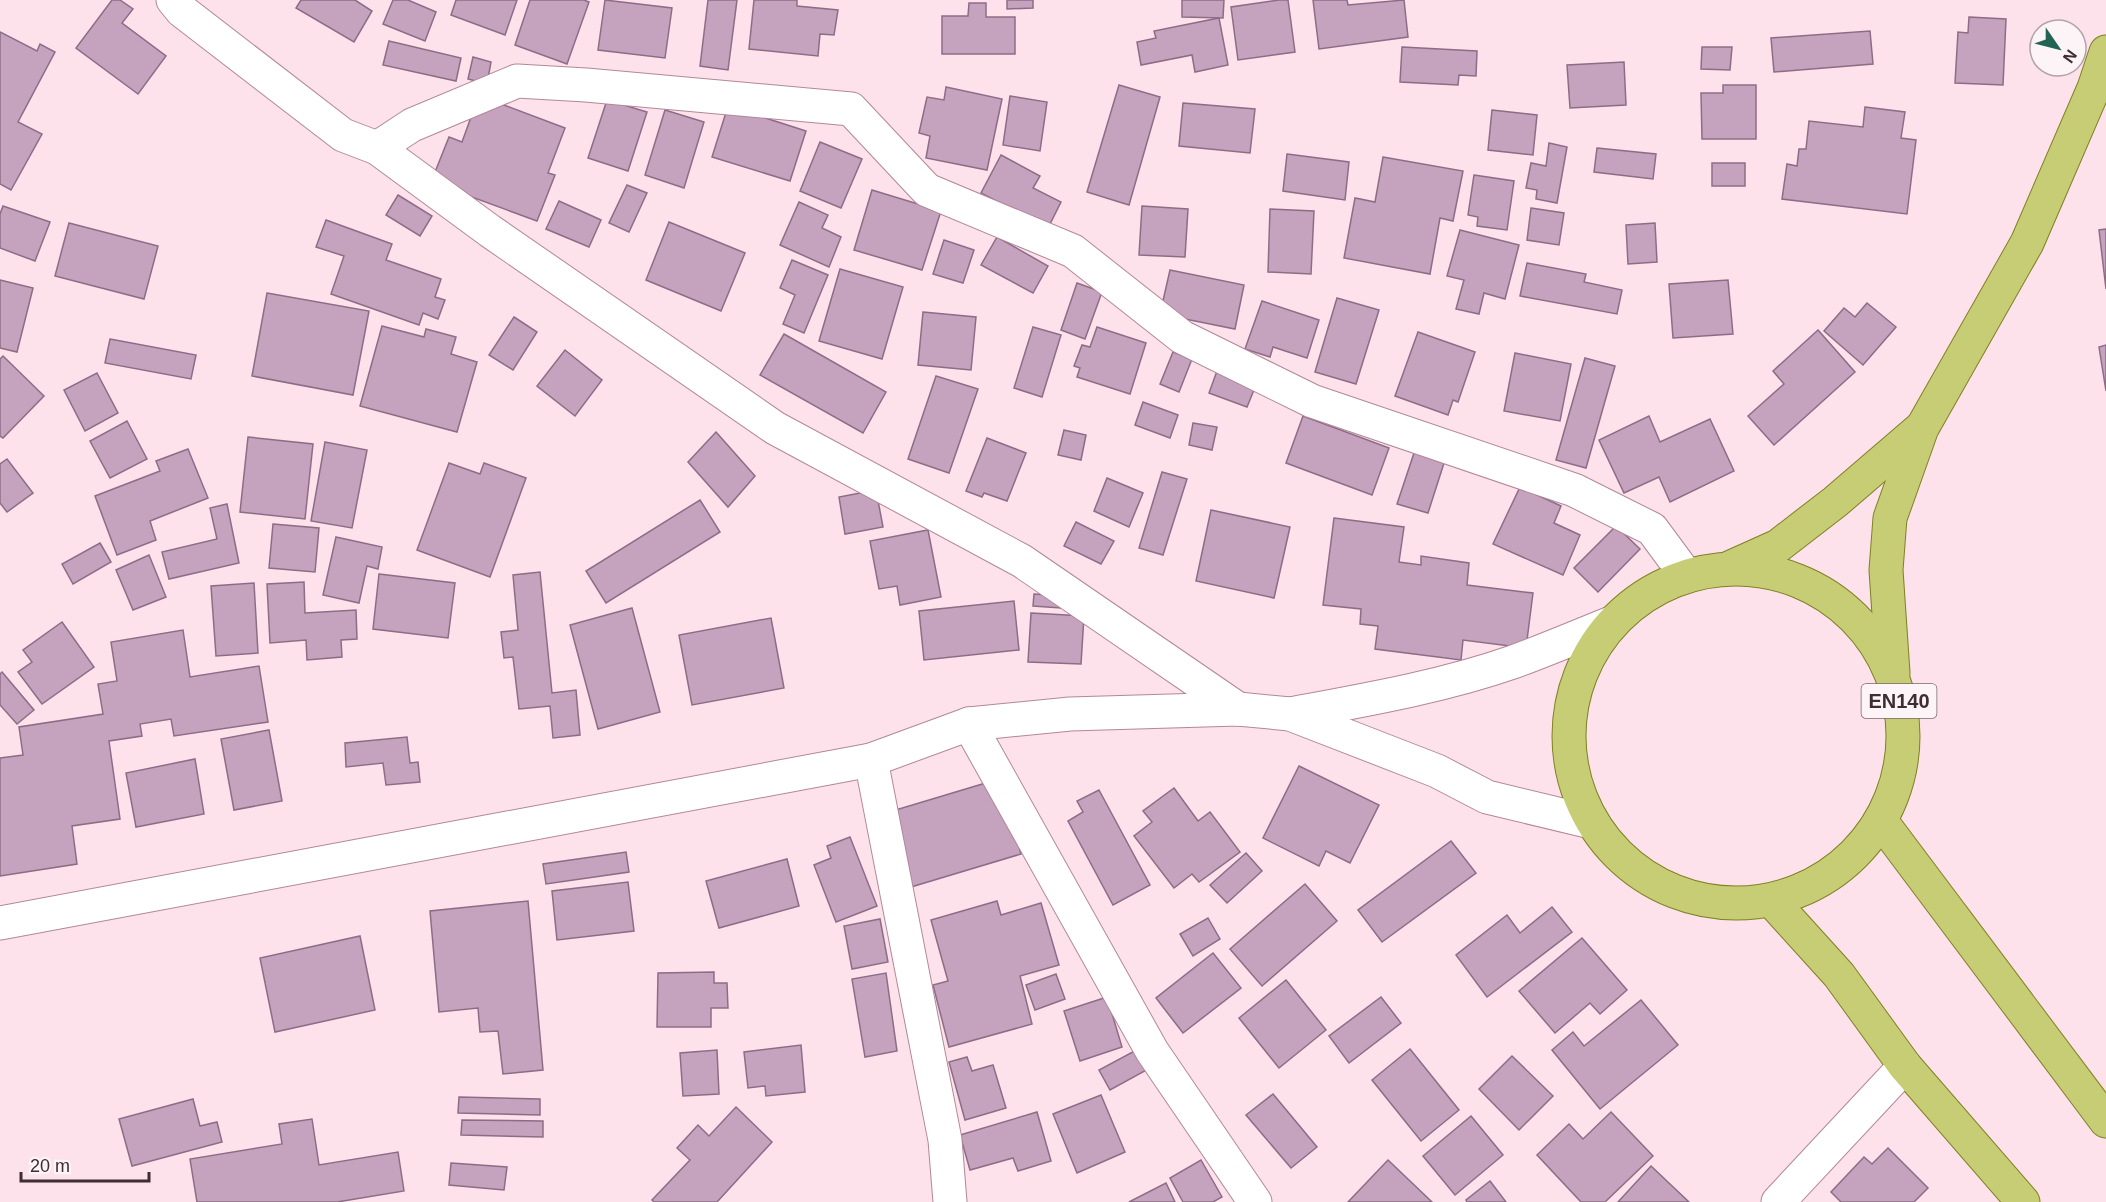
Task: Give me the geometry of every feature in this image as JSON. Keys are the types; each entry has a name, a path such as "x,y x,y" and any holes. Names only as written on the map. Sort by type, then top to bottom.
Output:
{"main road":[{"name":"EN140","path":"1922,428 1835,502 1778,546 1729,568 1686,575 1646,594 1611,623 1582,668 1569,720 1571,772 1591,822 1624,863 1668,891 1719,904 1772,901 1815,885 1852,857 1881,821 1900,774 1904,723 1893,674 1886,570 1890,518 1922,428 2027,243 2094,88 2106,52"},
{"name":"EN140","path":"1729,568 1797,579 1855,616 1893,674"},
{"path":"1881,821 2106,1121"},
{"path":"1772,901 1839,975 1905,1066 2023,1202"}],"street":[{"path":"185,4 343,135 376,148 490,231 774,428 1022,561 1238,709"},
{"path":"376,148 412,125 518,81 851,109 927,190 1072,251 1182,337 1312,400 1574,490 1652,529 1686,575"},
{"path":"1290,714 1400,693 1512,662 1611,623"},
{"path":"0,923 871,760 969,724 1070,714 1238,709 1290,714 1437,771 1487,797 1591,822"},
{"path":"969,724 1152,1051 1255,1202"},
{"path":"871,760 945,1140 950,1202"},
{"path":"1778,1202 1905,1066"}],"building":[{"path":"112,0 120,0 133,9 122,23 166,56 138,94 76,48"},
{"path":"301,0 355,0 372,11 354,42 296,8"},
{"path":"393,0 408,0 436,12 425,41 383,24"},
{"path":"456,0 517,0 505,35 451,15"},
{"path":"530,0 584,0 589,2 567,64 515,45"},
{"path":"605,0 672,8 665,58 598,50"},
{"path":"708,0 737,0 728,70 700,66"},
{"path":"754,0 797,0 797,6 838,10 834,35 820,34 818,56 749,49"},
{"path":"1007,0 1033,0 1033,8 1007,9"},
{"path":"1182,0 1224,0 1223,18 1182,17"},
{"path":"1288,0 1295,52 1238,60 1231,7"},
{"path":"1313,0 1347,0 1348,5 1404,0 1408,37 1319,49"},
{"path":"969,3 986,3 986,17 1015,17 1015,54 942,54 942,16 968,16"},
{"path":"1969,17 2006,19 2003,85 1955,83 1958,32 1968,33"},
{"path":"1219,18 1228,65 1195,72 1192,55 1141,65 1137,42 1156,38 1154,31"},
{"path":"1870,31 1873,64 1774,72 1771,38"},
{"path":"0,32 37,51 40,44 55,52 18,122 42,134 11,190 0,184"},
{"path":"389,41 461,58 456,81 383,65"},
{"path":"1402,47 1477,51 1476,76 1459,75 1458,85 1400,82"},
{"path":"1702,47 1732,47 1730,70 1701,69"},
{"path":"473,57 491,62 487,84 468,79"},
{"path":"1624,62 1626,105 1570,108 1567,65"},
{"path":"1119,85 1160,97 1129,205 1087,192"},
{"path":"1723,85 1756,85 1756,139 1702,139 1701,93 1723,93"},
{"path":"946,87 1002,99 987,170 926,158 930,136 919,133 927,97 944,100"},
{"path":"1010,96 1047,102 1040,151 1003,145"},
{"path":"488,99 565,128 548,173 555,175 537,221 431,182 449,137 462,142 474,109 483,113"},
{"path":"607,100 647,112 628,171 588,158"},
{"path":"1183,103 1255,109 1250,153 1179,146"},
{"path":"728,106 806,131 790,181 712,157"},
{"path":"1865,107 1905,112 1901,138 1916,140 1907,214 1782,199 1787,164 1797,166 1799,149 1806,149 1809,121 1863,127"},
{"path":"665,110 704,122 684,188 645,175"},
{"path":"1492,110 1537,115 1533,155 1488,150"},
{"path":"820,142 862,159 841,208 800,191"},
{"path":"1549,143 1567,147 1557,203 1536,199 1537,190 1526,188 1531,163 1546,166"},
{"path":"1597,148 1656,154 1653,179 1594,172"},
{"path":"1287,154 1349,162 1345,200 1283,191"},
{"path":"1001,155 1040,176 1033,188 1061,202 1048,228 981,193"},
{"path":"1383,157 1463,171 1453,221 1440,218 1430,274 1344,258 1355,198 1375,202"},
{"path":"1712,163 1745,163 1745,186 1712,186"},
{"path":"1474,175 1514,181 1507,230 1477,226 1478,217 1468,215"},
{"path":"627,185 647,193 629,232 609,223"},
{"path":"872,190 941,211 922,270 854,250"},
{"path":"398,195 432,216 420,236 386,215"},
{"path":"559,201 601,220 589,247 546,229"},
{"path":"799,202 828,215 822,228 841,237 829,267 780,245"},
{"path":"3,206 50,222 35,261 0,248 0,214"},
{"path":"1142,206 1188,209 1185,257 1139,255"},
{"path":"1531,208 1564,213 1559,245 1527,240"},
{"path":"1270,209 1314,211 1311,274 1268,272"},
{"path":"326,220 392,244 386,260 441,279 435,297 445,300 438,319 423,313 419,325 331,294 344,256 316,247"},
{"path":"669,222 745,253 721,311 646,280"},
{"path":"69,223 158,246 144,299 55,276"},
{"path":"1655,223 1657,262 1628,264 1626,225"},
{"path":"2106,229 2106,289 2099,230"},
{"path":"1460,230 1519,245 1505,299 1484,293 1479,314 1456,309 1464,280 1447,276"},
{"path":"997,237 1048,266 1033,293 981,265"},
{"path":"944,240 974,250 963,283 933,274"},
{"path":"792,260 828,275 804,333 783,324 795,295 780,288"},
{"path":"1527,263 1586,274 1584,282 1622,290 1617,314 1520,296"},
{"path":"840,269 903,287 882,359 819,341"},
{"path":"1170,270 1244,285 1235,329 1160,314"},
{"path":"0,280 33,288 17,352 0,348"},
{"path":"1728,280 1733,334 1673,338 1669,284"},
{"path":"1077,283 1102,292 1085,339 1061,330"},
{"path":"267,293 369,311 353,395 252,376"},
{"path":"1337,298 1379,310 1356,384 1315,372"},
{"path":"1262,301 1319,320 1307,358 1273,347 1270,357 1245,349"},
{"path":"1867,303 1896,327 1863,365 1824,331 1844,308 1855,317"},
{"path":"923,312 976,317 971,370 918,365"},
{"path":"514,317 537,332 513,370 489,355"},
{"path":"382,326 424,337 426,329 456,337 451,354 477,362 457,432 360,406"},
{"path":"1033,327 1061,335 1042,397 1014,388"},
{"path":"1097,327 1146,343 1130,394 1077,377 1080,368 1074,366 1082,345 1090,347"},
{"path":"1818,330 1855,372 1774,445 1748,416 1784,384 1773,371"},
{"path":"1418,332 1475,352 1458,402 1453,400 1448,415 1395,396"},
{"path":"784,334 886,392 863,433 760,375"},
{"path":"110,339 196,355 191,379 105,363"},
{"path":"2106,345 2106,391 2099,347"},
{"path":"565,350 602,380 575,416 537,386"},
{"path":"1173,352 1192,359 1179,392 1160,384"},
{"path":"1515,353 1571,364 1560,421 1504,411"},
{"path":"3,356 44,396 3,438 0,436 0,359"},
{"path":"1585,358 1615,366 1586,468 1556,460"},
{"path":"1217,371 1256,385 1247,407 1209,393"},
{"path":"97,373 118,413 85,431 64,390"},
{"path":"936,376 978,389 949,473 908,459"},
{"path":"1143,402 1178,415 1170,438 1135,425"},
{"path":"1303,416 1389,448 1372,495 1286,463"},
{"path":"1649,416 1660,442 1710,419 1734,471 1670,502 1659,477 1624,493 1599,440"},
{"path":"127,421 147,459 110,478 90,441"},
{"path":"1193,423 1217,427 1212,450 1189,445"},
{"path":"1064,430 1086,435 1081,460 1058,455"},
{"path":"716,432 755,476 728,507 688,462"},
{"path":"248,437 313,444 305,519 240,512"},
{"path":"987,438 1026,453 1007,501 984,493 982,497 966,491"},
{"path":"325,442 367,450 352,528 311,521"},
{"path":"188,449 208,498 150,521 156,540 117,555 95,496 160,471 156,461"},
{"path":"1415,450 1445,460 1428,513 1397,504"},
{"path":"7,459 33,493 7,512 0,503 0,464"},
{"path":"449,463 480,474 484,463 526,478 490,577 417,550"},
{"path":"1162,472 1187,479 1163,555 1139,548"},
{"path":"1107,478 1143,493 1129,527 1094,511"},
{"path":"1520,487 1561,506 1554,523 1580,535 1563,575 1493,544"},
{"path":"876,490 883,527 845,534 839,497"},
{"path":"700,500 720,532 606,603 586,571"},
{"path":"227,504 239,563 169,579 162,552 217,539 210,508"},
{"path":"1211,510 1290,527 1274,598 1196,581"},
{"path":"1334,518 1404,527 1399,562 1421,565 1421,556 1469,563 1467,585 1533,593 1526,648 1463,640 1461,660 1375,649 1378,626 1360,624 1361,609 1323,605"},
{"path":"1076,522 1114,541 1101,564 1064,546"},
{"path":"273,524 319,528 315,572 269,568"},
{"path":"1616,526 1640,549 1598,592 1574,568"},
{"path":"928,530 941,597 900,605 897,586 879,589 870,541"},
{"path":"336,537 382,547 378,569 367,566 359,603 323,595"},
{"path":"100,543 111,562 73,584 62,564"},
{"path":"149,555 166,597 133,610 116,570"},
{"path":"540,572 552,693 576,690 580,735 553,738 550,706 519,709 513,657 504,658 501,632 518,630 513,575"},
{"path":"379,574 455,583 448,638 373,629"},
{"path":"304,582 305,613 356,610 357,639 341,640 342,657 307,660 306,640 270,643 267,584"},
{"path":"254,583 258,653 216,656 211,586"},
{"path":"1034,594 1062,596 1061,608 1033,606"},
{"path":"1014,601 1019,650 924,660 919,611"},
{"path":"632,608 660,712 598,729 570,625"},
{"path":"1031,613 1084,616 1081,664 1028,662"},
{"path":"771,618 784,688 692,705 679,635"},
{"path":"62,622 94,667 42,704 18,672 32,662 23,650"},
{"path":"183,630 190,677 259,666 268,722 174,736 171,719 140,724 142,736 109,741 120,819 72,826 77,864 0,876 0,758 23,755 19,727 103,714 98,684 117,681 111,642"},
{"path":"2,672 34,710 17,724 0,705 0,674"},
{"path":"269,730 282,801 234,810 221,739"},
{"path":"407,737 410,763 418,762 420,782 386,785 383,763 346,767 345,743"},
{"path":"195,759 204,814 136,827 126,773"},
{"path":"1299,766 1379,805 1350,863 1326,851 1319,866 1263,838"},
{"path":"999,779 1021,854 911,887 889,812"},
{"path":"1174,788 1198,821 1210,812 1240,852 1199,882 1192,874 1174,888 1134,836 1152,822 1143,811"},
{"path":"1099,790 1150,885 1113,905 1068,821 1083,812 1077,801"},
{"path":"850,837 877,906 836,922 814,865 831,858 827,846"},
{"path":"1451,841 1476,873 1382,942 1358,910"},
{"path":"626,852 629,872 546,884 543,864"},
{"path":"1246,853 1262,871 1227,903 1210,885"},
{"path":"787,859 799,906 719,928 706,881"},
{"path":"628,882 634,931 557,940 552,891"},
{"path":"1305,884 1337,921 1262,986 1230,949"},
{"path":"528,901 543,1070 503,1074 498,1031 480,1032 478,1008 439,1012 430,911"},
{"path":"997,901 1001,915 1041,903 1059,965 1020,976 1032,1024 949,1047 933,985 948,981 931,920"},
{"path":"1552,907 1572,932 1487,997 1456,955 1507,915 1520,933"},
{"path":"1208,918 1220,939 1193,956 1180,934"},
{"path":"880,919 888,962 852,969 844,926"},
{"path":"360,936 375,1010 275,1032 260,958"},
{"path":"1582,938 1627,990 1600,1014 1590,1003 1555,1033 1519,991"},
{"path":"1213,953 1241,988 1183,1033 1156,998"},
{"path":"714,972 714,983 727,983 728,1008 711,1008 711,1027 657,1027 658,973"},
{"path":"886,973 897,1051 865,1057 852,979"},
{"path":"1056,974 1065,999 1035,1010 1026,985"},
{"path":"1286,980 1326,1030 1279,1068 1239,1018"},
{"path":"1107,997 1122,1047 1080,1061 1064,1011"},
{"path":"1381,997 1401,1023 1349,1063 1329,1036"},
{"path":"1641,1000 1678,1045 1600,1109 1552,1050 1573,1032 1584,1046"},
{"path":"801,1045 805,1092 766,1096 765,1086 748,1088 744,1052"},
{"path":"1142,1047 1152,1067 1110,1090 1099,1070"},
{"path":"1410,1049 1459,1110 1421,1141 1372,1080"},
{"path":"717,1050 719,1094 683,1096 680,1053"},
{"path":"1512,1056 1553,1096 1519,1130 1479,1089"},
{"path":"967,1057 972,1071 993,1065 1006,1108 965,1120 949,1062"},
{"path":"1273,1094 1317,1147 1291,1168 1246,1115"},
{"path":"1101,1095 1125,1152 1077,1173 1053,1114"},
{"path":"459,1097 540,1099 540,1115 458,1113"},
{"path":"193,1099 200,1126 217,1122 222,1142 132,1166 119,1119"},
{"path":"736,1107 772,1142 717,1202 654,1202 652,1200 690,1160 677,1148 698,1125 709,1136"},
{"path":"1037,1112 1051,1161 1018,1171 1013,1158 970,1170 960,1135"},
{"path":"1611,1112 1653,1156 1605,1202 1581,1202 1537,1155 1569,1124 1583,1139"},
{"path":"1471,1116 1503,1155 1455,1195 1423,1156"},
{"path":"312,1119 319,1165 398,1152 404,1191 337,1202 197,1202 190,1159 282,1144 279,1124"},
{"path":"462,1120 543,1121 543,1137 461,1135"},
{"path":"1888,1148 1928,1188 1914,1202 1841,1202 1831,1192 1864,1157 1872,1164"},
{"path":"1201,1160 1222,1197 1213,1202 1183,1202 1170,1178"},
{"path":"1388,1160 1432,1202 1348,1202"},
{"path":"451,1163 507,1167 504,1190 449,1185"},
{"path":"1651,1166 1689,1202 1618,1202"},
{"path":"1490,1181 1506,1202 1467,1202 1466,1200"},
{"path":"1166,1183 1175,1202 1129,1202"}]}
